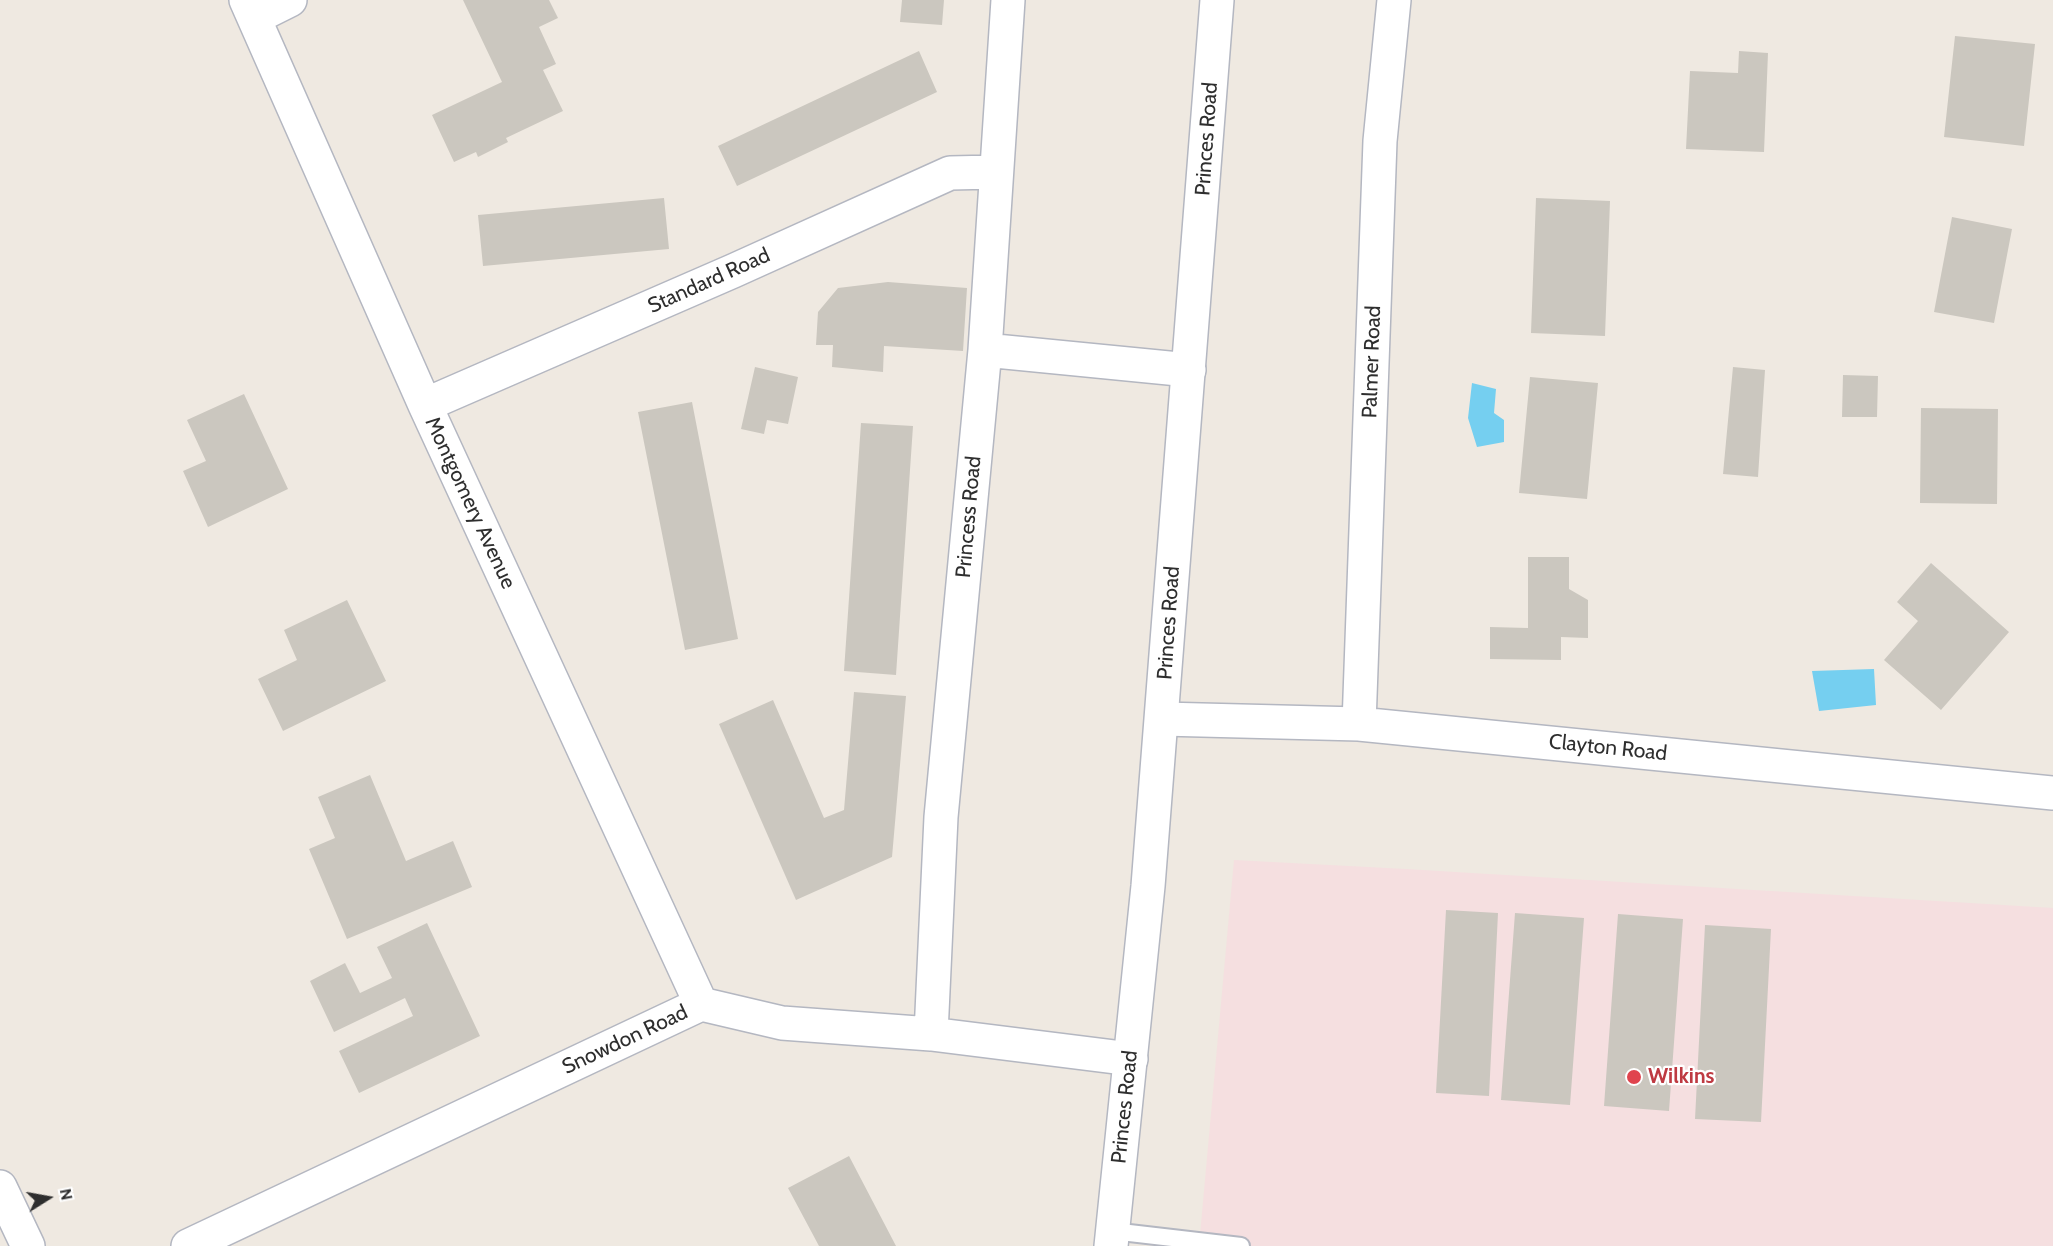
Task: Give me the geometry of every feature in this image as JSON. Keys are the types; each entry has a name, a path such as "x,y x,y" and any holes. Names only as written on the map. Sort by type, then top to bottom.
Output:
{"street":[{"path":"250,9 290,0"},
{"name":"Princess Road","path":"931,1034 941,817 985,350 1008,0"},
{"name":"Princes Road","path":"1111,1239 1131,1059 1162,719 1217,0"},
{"name":"Palmer Road","path":"1359,724 1380,141 1394,0"},
{"name":"Montgomery Avenue","path":"250,9 425,405 701,1004"},
{"name":"Standard Road","path":"425,405 733,271 950,173 995,172"},
{"path":"985,350 1189,370"},
{"name":"Clayton Road","path":"1162,719 1359,724 2053,793"},
{"name":"Snowdon Road","path":"188,1246 701,1004 782,1023 931,1034 1131,1059"},
{"path":"0,1187 28,1246"}],"lane":[{"path":"1111,1239 1241,1246"}],"shaded area":[{"name":"Wilkins","path":"1234,860 2053,908 2053,1246 1199,1246"}],"water":[{"path":"1472,383 1496,389 1494,413 1504,420 1504,442 1477,447 1468,418"},
{"path":"1874,669 1876,705 1819,711 1812,671"}],"building":[{"path":"463,0 549,0 558,18 539,27 556,64 543,70 563,111 506,138 508,142 478,157 476,152 454,162 432,115 502,82"},
{"path":"902,0 944,0 942,25 900,22"},
{"path":"1955,36 2035,44 2024,146 1944,137"},
{"path":"919,51 937,92 737,186 718,146"},
{"path":"1739,51 1768,53 1764,152 1686,149 1690,71 1738,73"},
{"path":"664,198 669,249 483,266 478,215"},
{"path":"1536,198 1610,201 1605,336 1531,333"},
{"path":"1952,217 2012,229 1994,323 1934,312"},
{"path":"888,282 967,288 963,351 884,346 883,372 832,367 833,345 816,345 818,312 838,288"},
{"path":"755,367 798,377 788,424 767,420 764,434 741,429"},
{"path":"1733,367 1765,370 1758,477 1723,474"},
{"path":"1843,375 1878,376 1877,417 1842,417"},
{"path":"1530,377 1598,383 1587,499 1519,493"},
{"path":"244,394 288,489 208,527 183,471 206,461 187,420"},
{"path":"692,402 738,639 685,650 638,412"},
{"path":"1921,408 1998,409 1997,504 1920,503"},
{"path":"861,423 913,426 896,675 844,671"},
{"path":"1528,557 1569,557 1569,589 1588,600 1588,638 1561,637 1561,660 1490,659 1490,627 1528,628"},
{"path":"1931,563 2009,632 1941,710 1884,660 1918,621 1897,602"},
{"path":"347,600 386,681 283,731 258,679 297,660 284,630"},
{"path":"854,692 906,696 892,857 796,900 719,724 773,700 824,818 844,810"},
{"path":"370,775 406,861 453,841 472,887 347,939 309,849 335,838 318,797"},
{"path":"1446,910 1498,913 1489,1096 1436,1093"},
{"path":"1515,913 1584,918 1570,1105 1501,1100"},
{"path":"1618,914 1683,919 1669,1111 1604,1106"},
{"path":"427,923 480,1036 359,1093 339,1051 413,1016 405,998 334,1032 310,981 345,963 360,993 392,978 377,947"},
{"path":"1705,925 1771,929 1761,1122 1695,1119"},
{"path":"849,1156 896,1246 819,1246 788,1188"}],"place":[{"name":"Wilkins","path":"1634,1077"}]}
